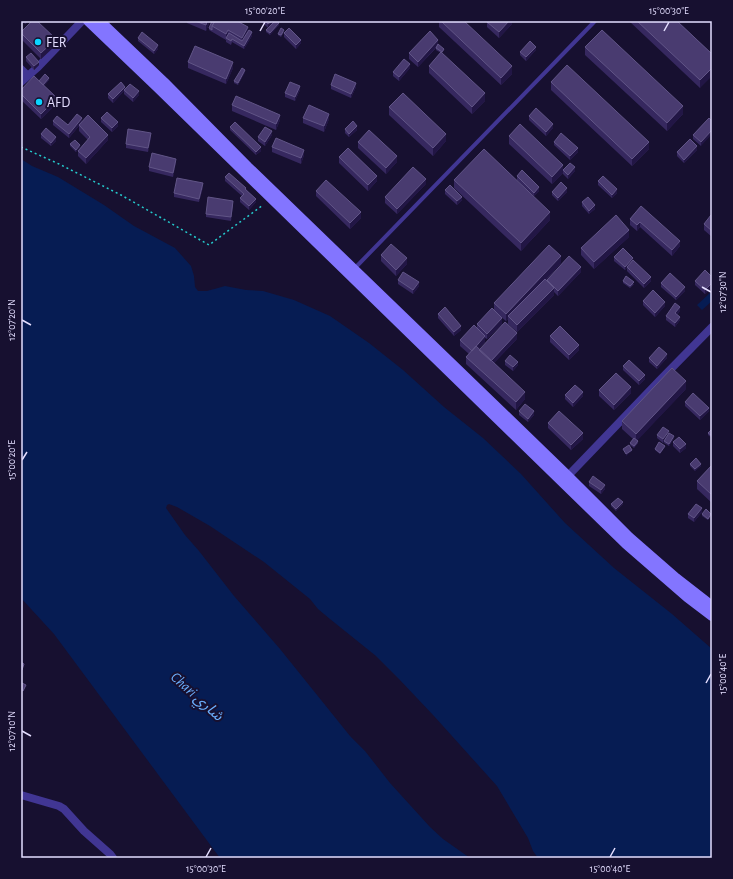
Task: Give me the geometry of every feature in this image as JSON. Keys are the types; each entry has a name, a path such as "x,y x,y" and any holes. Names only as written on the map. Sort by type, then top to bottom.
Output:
{"main road":[{"path":"88,21 161,85 248,166 352,271 565,479 676,578 712,606"},
{"path":"100,21 161,85"},
{"path":"565,479 626,544 681,592 712,616"}],"street":[{"path":"21,82 38,67 82,21"},
{"path":"21,69 28,76"},
{"path":"565,479 712,327"},
{"path":"21,795 59,806 64,809 75,822 113,858"}],"lane":[{"path":"352,271 595,21"}],"path":[{"path":"21,147 121,195 209,245 263,205"}],"water":[{"name":"Chari شاري","path":"21,159 32,166 58,177 104,205 134,226 175,248 191,266 195,287 198,291 207,291 225,286 246,290 263,291 294,300 330,316 369,343 483,438 521,474 565,523 614,568 672,614 712,649 712,858 538,858 533,851 528,838 497,786 434,716 376,656 318,609 310,599 264,562 210,526 169,504 166,508 185,535 350,736 365,751 390,783 430,827 443,839 470,858 220,858 54,634 21,598"},
{"path":"710,293 712,295 712,301 702,310 697,305"}],"building":[{"name":"FER","path":"32,21 37,21 56,39 41,53 21,33"},
{"path":"195,21 207,21 206,25"},
{"path":"212,21 215,21 212,26 212,30 209,28"},
{"path":"215,21 237,21 248,27 242,38 228,30 226,34 212,26"},
{"path":"265,21 272,21 268,24"},
{"path":"275,21 279,23 270,33 266,30"},
{"path":"441,21 464,21 512,66 501,78"},
{"path":"509,21 499,32 487,22"},
{"path":"637,21 677,21 712,54 712,68 700,80"},
{"path":"281,28 284,30 281,35 278,34"},
{"path":"289,28 301,40 296,45 284,33"},
{"path":"249,30 252,32 244,46 232,39 231,41 226,38 229,33 242,41"},
{"path":"602,30 683,106 667,123 585,47"},
{"path":"430,31 438,40 418,62 409,53"},
{"path":"142,32 158,45 154,51 138,38"},
{"path":"530,41 536,47 526,57 520,52"},
{"path":"438,44 444,49 442,52 436,48"},
{"path":"195,46 233,62 226,79 188,62"},
{"path":"441,52 485,93 472,107 429,66"},
{"path":"31,53 39,62 34,66 26,57"},
{"path":"404,59 410,64 399,77 393,72"},
{"path":"567,65 649,142 632,159 551,82"},
{"path":"242,68 245,70 238,83 234,81"},
{"path":"45,74 49,78 43,85 39,81"},
{"path":"335,74 356,83 351,94 331,85"},
{"name":"AFD","path":"34,76 57,98 41,114 21,94 21,90"},
{"path":"121,82 125,87 113,99 108,94"},
{"path":"290,82 300,86 295,97 285,93"},
{"path":"130,84 139,91 133,98 124,90"},
{"path":"403,93 446,134 433,148 389,107"},
{"path":"236,96 280,115 276,124 232,105"},
{"path":"309,105 329,114 324,126 303,118"},
{"path":"536,108 553,124 546,132 529,116"},
{"path":"107,112 118,122 112,128 101,118"},
{"path":"77,114 82,118 69,134 53,121 57,116 68,125"},
{"path":"88,115 108,135 86,158 78,151 90,137 79,125"},
{"path":"709,118 712,121 712,130 701,142 693,135"},
{"path":"353,121 357,126 349,134 345,129"},
{"path":"235,122 261,147 256,152 230,127"},
{"path":"520,124 563,165 552,177 509,136"},
{"path":"265,127 272,131 265,142 258,137"},
{"path":"46,128 56,137 51,143 41,134"},
{"path":"128,129 151,133 148,148 126,144"},
{"path":"369,130 397,156 386,168 358,142"},
{"path":"561,133 578,148 570,156 554,142"},
{"path":"276,138 304,150 301,158 272,147"},
{"path":"690,139 697,146 684,160 677,152"},
{"path":"75,140 80,145 76,150 70,144"},
{"path":"348,148 377,176 368,185 339,157"},
{"path":"484,149 550,212 521,243 454,180"},
{"path":"152,153 176,159 173,173 149,167"},
{"path":"570,163 575,167 568,175 563,170"},
{"path":"413,167 426,179 397,209 385,197"},
{"path":"522,170 539,187 534,193 517,176"},
{"path":"229,173 256,199 249,206 240,198 244,194 225,177"},
{"path":"603,176 617,189 612,195 598,181"},
{"path":"177,178 203,183 199,199 174,193"},
{"path":"326,180 361,212 350,223 316,191"},
{"path":"561,182 567,188 558,198 552,192"},
{"path":"450,185 462,197 457,201 445,190"},
{"path":"208,197 233,201 231,217 206,214"},
{"path":"588,197 595,205 589,211 582,202"},
{"path":"641,206 680,241 672,250 640,222 637,225 630,219"},
{"path":"616,215 629,230 594,262 581,248"},
{"path":"711,215 712,216 712,231 704,224"},
{"path":"391,244 407,258 396,270 381,255"},
{"path":"549,245 561,256 506,314 494,303"},
{"path":"623,248 633,258 625,267 614,257"},
{"path":"569,256 581,267 558,291 547,280"},
{"path":"633,260 651,277 644,284 627,267"},
{"path":"705,270 712,277 712,283 705,290 695,281"},
{"path":"403,272 419,282 413,290 398,280"},
{"path":"670,273 685,287 676,297 661,283"},
{"path":"626,276 634,282 630,286 623,281"},
{"path":"545,279 554,288 517,325 508,316"},
{"path":"653,290 665,302 655,313 643,301"},
{"path":"675,303 680,307 675,313 680,317 675,323 666,316"},
{"path":"445,307 461,326 454,332 438,314"},
{"path":"492,308 502,318 487,334 477,324"},
{"path":"505,322 517,333 491,361 479,350"},
{"path":"474,325 485,336 472,351 460,340"},
{"path":"560,326 579,345 569,355 550,336"},
{"path":"476,346 525,392 516,402 466,357"},
{"path":"659,347 667,354 657,366 649,358"},
{"path":"510,355 518,362 513,367 505,361"},
{"path":"629,360 645,375 639,381 623,366"},
{"path":"672,368 686,381 636,434 622,421"},
{"path":"616,373 631,387 614,405 599,390"},
{"path":"575,385 583,392 573,403 565,395"},
{"path":"693,393 709,408 700,416 685,402"},
{"path":"525,404 534,411 528,419 519,411"},
{"path":"559,411 583,433 571,445 548,423"},
{"path":"663,427 669,431 663,439 657,435"},
{"path":"712,429 712,436 708,433"},
{"path":"669,433 674,436 669,444 664,441"},
{"path":"679,437 686,444 680,449 673,442"},
{"path":"634,438 638,441 634,446 630,443"},
{"path":"659,442 665,446 660,453 655,449"},
{"path":"629,445 632,450 626,454 623,449"},
{"path":"696,458 701,464 695,469 690,464"},
{"path":"712,465 712,495 697,481"},
{"path":"593,476 605,485 601,490 589,482"},
{"path":"618,498 623,502 616,509 611,504"},
{"path":"696,504 702,508 694,518 688,514"},
{"path":"706,509 711,514 708,519 702,514"},
{"path":"21,662 24,664 22,670 21,669"},
{"path":"22,683 26,685 23,691 21,690"}],"place":[{"name":"FER","path":"38,42"},
{"name":"AFD","path":"39,102"}]}
